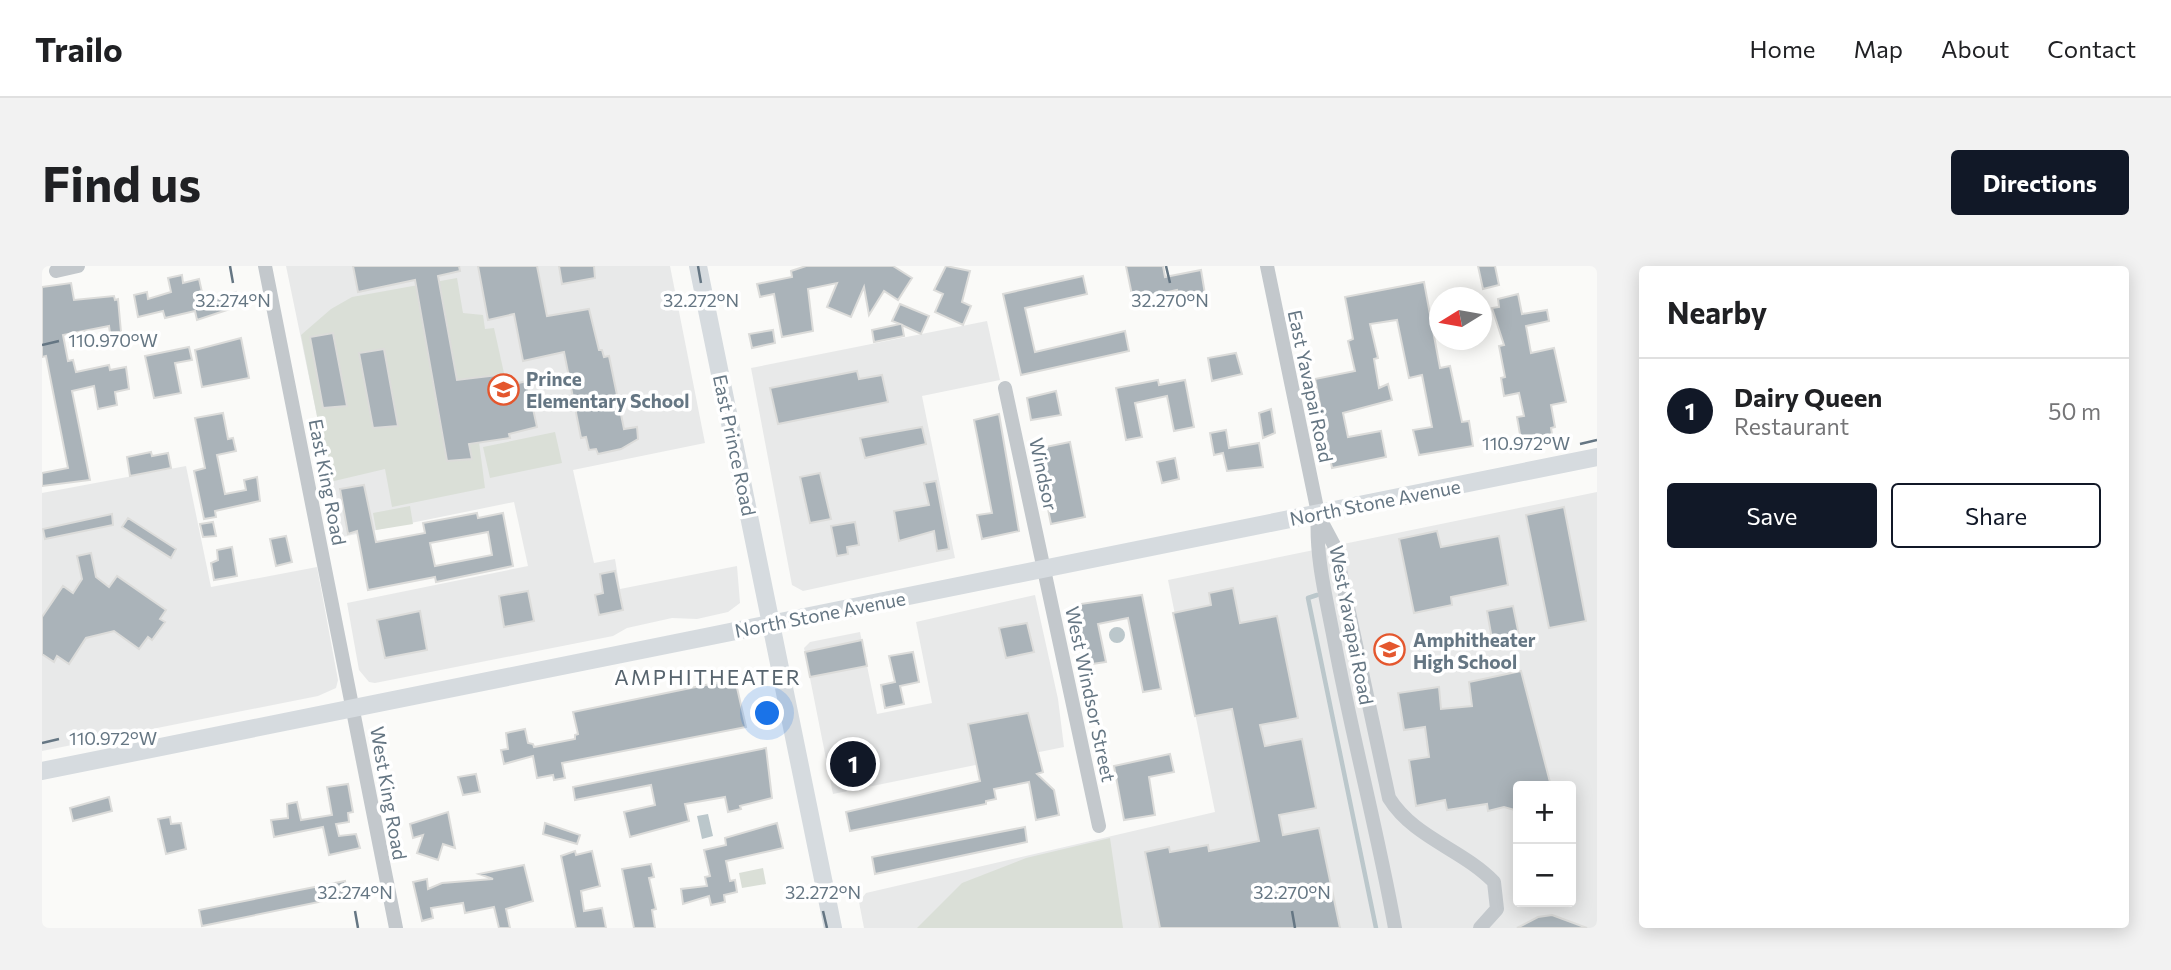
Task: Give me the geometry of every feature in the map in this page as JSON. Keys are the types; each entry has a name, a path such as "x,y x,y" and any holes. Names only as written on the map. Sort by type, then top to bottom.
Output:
{"main road":[{"name":"East Prince Road","path":"698,266 833,928"},
{"name":"North Stone Avenue","path":"42,771 353,706 1597,457"}],"street":[{"path":"56,271 78,266"},
{"name":"East King Road","path":"265,266 353,706"},
{"name":"East Yavapai Road","path":"1267,266 1318,513"},
{"name":"Windsor","path":"1005,388 1045,569"},
{"name":"West Yavapai Road","path":"1318,513 1316,544 1353,732 1377,830 1395,928"},
{"name":"West Yavapai Road","path":"1318,513 1335,547 1389,798 1409,824 1476,866 1494,882 1497,909 1480,928"},
{"name":"West Windsor Street","path":"1045,569 1099,826"},
{"name":"West King Road","path":"353,706 396,928"}],"shaded area":[{"name":"Prince Elementary School","path":"286,266 670,266 705,443 573,470 594,563 615,559 620,589 737,566 740,603 728,612 697,619 672,618 627,628 613,636 369,682 359,670 347,603 528,566 514,502 342,537"},
{"path":"457,278 463,313 483,315 485,329 494,328 517,432 479,442 485,488 392,507 385,469 330,482 301,335 331,309 352,297"},
{"path":"987,321 1000,380 922,396 955,558 803,591 792,585 751,368"},
{"path":"555,432 562,463 490,478 483,447"},
{"path":"186,466 211,587 317,567 338,680 336,688 318,696 42,751 42,493"},
{"name":"Amphitheater High School","path":"1597,492 1597,928 864,928 859,902 866,893 1215,812 1168,580"},
{"path":"410,506 413,524 376,530 373,513"},
{"path":"1035,595 1058,699 1064,747 833,794 804,648 810,642 860,632 877,714 932,703 916,622"},
{"path":"1117,627 1123,629 1123,641 1117,643 1111,641 1109,635 1111,629"},
{"path":"708,814 713,836 702,839 697,816"},
{"path":"1110,838 1123,928 917,928 962,883 1026,858"},
{"path":"763,868 766,884 742,888 739,873"}],"building":[{"path":"353,266 459,266 460,271 438,276 457,380 498,375 501,387 527,381 537,427 509,434 510,438 469,444 472,459 447,461 415,280 358,292"},
{"path":"478,266 537,266 547,316 589,309 599,350 602,350 604,357 609,356 624,429 637,427 638,439 621,449 598,454 596,449 589,450 586,437 581,438 564,352 523,361 514,314 488,320"},
{"path":"559,266 594,266 595,278 562,284"},
{"path":"806,266 893,266 912,278 898,300 884,291 869,315 864,287 851,317 827,307 837,283 808,289 813,331 782,337 774,294 760,297 757,284 792,277 791,271"},
{"path":"946,266 970,271 962,302 971,306 963,325 935,312 943,294 934,290"},
{"path":"1126,266 1163,266 1165,277 1201,270 1205,294 1180,301 1177,290 1133,300"},
{"path":"1478,266 1495,266 1499,285 1483,287"},
{"path":"182,275 183,283 199,279 204,301 236,292 239,306 197,320 195,311 165,318 163,311 138,317 134,295 147,292 148,299 171,292 168,278"},
{"path":"1083,276 1087,294 1025,308 1035,352 1125,331 1129,351 1021,375 1003,294"},
{"path":"1424,282 1429,309 1429,350 1437,350 1440,368 1450,366 1462,422 1469,421 1473,446 1419,455 1413,430 1432,427 1422,375 1409,378 1397,320 1370,324 1378,358 1374,359 1379,388 1388,384 1392,400 1343,413 1348,437 1381,431 1386,457 1332,468 1315,379 1355,371 1348,341 1353,339 1345,297"},
{"path":"71,283 74,300 114,296 115,300 118,299 121,332 110,333 109,326 63,335 68,361 73,360 76,372 109,365 110,370 126,367 129,389 115,392 117,405 98,409 94,386 72,391 90,480 42,486 42,473 68,468 46,356 42,357 42,287"},
{"path":"1518,294 1522,314 1547,310 1549,321 1526,326 1531,353 1554,348 1566,402 1551,405 1555,427 1551,428 1552,434 1521,440 1517,417 1524,416 1519,393 1504,396 1501,378 1505,377 1499,346 1504,345 1492,308 1499,307 1498,299"},
{"path":"900,304 929,316 921,334 902,325 904,336 874,342 872,330 900,324 892,321"},
{"path":"773,330 775,343 752,348 749,334"},
{"path":"333,333 347,406 323,408 310,337"},
{"path":"241,338 249,378 202,387 195,350"},
{"path":"189,347 192,360 175,363 181,393 154,398 145,356"},
{"path":"384,349 398,426 373,428 359,353"},
{"path":"1236,353 1242,374 1212,381 1208,358"},
{"path":"857,371 859,379 882,375 888,402 778,424 770,388"},
{"path":"1158,380 1159,385 1185,380 1194,427 1174,431 1167,396 1135,403 1142,437 1126,440 1116,388"},
{"path":"1056,391 1061,415 1031,420 1027,398"},
{"path":"1271,409 1275,433 1263,438 1259,413"},
{"path":"223,413 228,439 233,438 236,451 217,455 225,494 246,490 244,480 257,477 260,501 215,511 216,517 204,519 194,471 205,468 195,418"},
{"path":"999,414 1019,531 982,539 977,515 992,513 974,420"},
{"path":"922,427 926,444 865,458 860,438"},
{"path":"1226,430 1229,448 1259,443 1263,467 1227,471 1223,453 1214,455 1210,433"},
{"path":"1070,442 1085,517 1051,524 1036,449"},
{"path":"151,452 152,456 168,453 171,468 130,476 127,457"},
{"path":"1175,458 1179,479 1162,483 1157,462"},
{"path":"820,473 831,519 810,523 800,477"},
{"path":"936,481 949,549 937,551 934,531 899,541 894,511 929,505 924,483"},
{"path":"364,485 376,542 425,533 423,523 477,513 478,518 503,513 513,566 436,582 435,577 368,590 357,531 348,534 340,489","holes":["488,532 492,555 435,566 430,543"]},
{"path":"1564,507 1586,621 1549,628 1526,515"},
{"path":"112,514 113,525 45,539 43,529"},
{"path":"128,518 176,549 171,558 122,527"},
{"path":"213,522 216,536 203,537 200,524"},
{"path":"855,522 859,545 847,547 848,554 837,556 831,526"},
{"path":"1437,531 1441,547 1499,536 1508,585 1451,597 1452,605 1414,613 1399,539"},
{"path":"286,536 292,562 276,566 270,539"},
{"path":"232,547 237,576 214,580 211,563 218,560 217,550"},
{"path":"91,553 96,577 109,587 117,576 166,610 160,619 165,622 152,640 148,637 139,649 114,631 86,638 69,664 57,656 54,662 42,654 42,617 63,586 73,593 82,579 77,556"},
{"path":"615,571 623,610 599,615 595,595 603,593 600,574"},
{"path":"1233,588 1240,623 1277,616 1298,718 1260,725 1265,746 1302,739 1316,808 1279,815 1283,835 1319,828 1340,928 1160,928 1145,852 1169,847 1170,852 1208,845 1209,851 1259,841 1232,709 1195,716 1173,613 1211,605 1209,593"},
{"path":"528,591 534,621 504,627 499,596"},
{"path":"1142,595 1161,689 1143,692 1128,618 1098,624 1106,662 1085,665 1074,605"},
{"path":"1513,606 1520,640 1493,645 1487,611"},
{"path":"420,611 427,650 385,658 377,620"},
{"path":"1027,623 1034,652 1006,658 999,628"},
{"path":"862,640 867,666 810,677 805,652"},
{"path":"913,652 919,682 900,686 904,704 885,708 881,685 895,682 889,656"},
{"path":"1521,671 1550,781 1513,781 1513,810 1504,807 1488,811 1487,804 1447,810 1445,800 1416,806 1409,760 1429,757 1425,727 1404,730 1398,693 1439,687 1441,709 1472,706 1469,682"},
{"path":"735,679 746,727 562,763 565,778 554,780 553,775 537,778 533,756 504,764 501,750 508,749 506,733 525,729 528,743 534,747 575,739 578,734 573,712"},
{"path":"1028,713 1043,772 1037,774 1054,790 1059,815 1036,820 1029,782 994,789 996,799 986,801 986,804 850,831 846,812 980,781 968,724"},
{"path":"766,748 772,798 740,806 741,809 728,812 725,797 685,804 689,821 630,837 624,812 655,805 651,785 575,800 573,787"},
{"path":"866,753 869,768 840,774 836,759"},
{"path":"1170,754 1174,772 1149,777 1155,815 1124,820 1114,766"},
{"path":"476,774 480,792 463,795 458,777"},
{"path":"348,784 353,812 348,813 349,822 336,824 339,836 356,834 360,848 329,855 323,827 274,837 271,820 288,818 287,804 297,802 301,820 332,815 327,787"},
{"path":"109,797 112,811 73,821 70,808"},
{"path":"448,812 455,848 443,844 438,860 417,853 423,835 413,838 410,824"},
{"path":"170,817 171,824 181,823 186,849 166,854 158,819"},
{"path":"545,823 580,835 577,844 543,834"},
{"path":"777,823 783,848 726,861 730,881 735,880 737,892 724,895 725,902 711,905 709,896 683,904 681,889 707,886 705,877 710,876 704,850 726,845 725,838"},
{"path":"1025,827 1027,842 875,874 872,857"},
{"path":"575,851 576,855 592,851 600,886 581,891 584,911 602,908 606,928 576,928 561,856"},
{"path":"651,864 654,877 649,878 656,909 652,910 655,928 634,928 622,869"},
{"path":"524,865 533,901 506,909 510,928 499,928 494,907 465,913 463,903 431,908 433,918 422,921 413,882 427,879 428,889 442,883 493,879 479,874"},
{"path":"345,881 348,896 202,926 199,910"},
{"path":"1552,915 1587,928 1517,928 1538,917"}],"waterway":[{"path":"1317,595 1308,598 1376,928"}],"place":[{"name":"Prince Elementary School","path":"503,389"},
{"name":"Amphitheater High School","path":"1390,650"},
{"name":"Dairy Queen","path":"853,764"}],"district":[{"name":"AMPHITHEATER","path":"708,676"}]}
